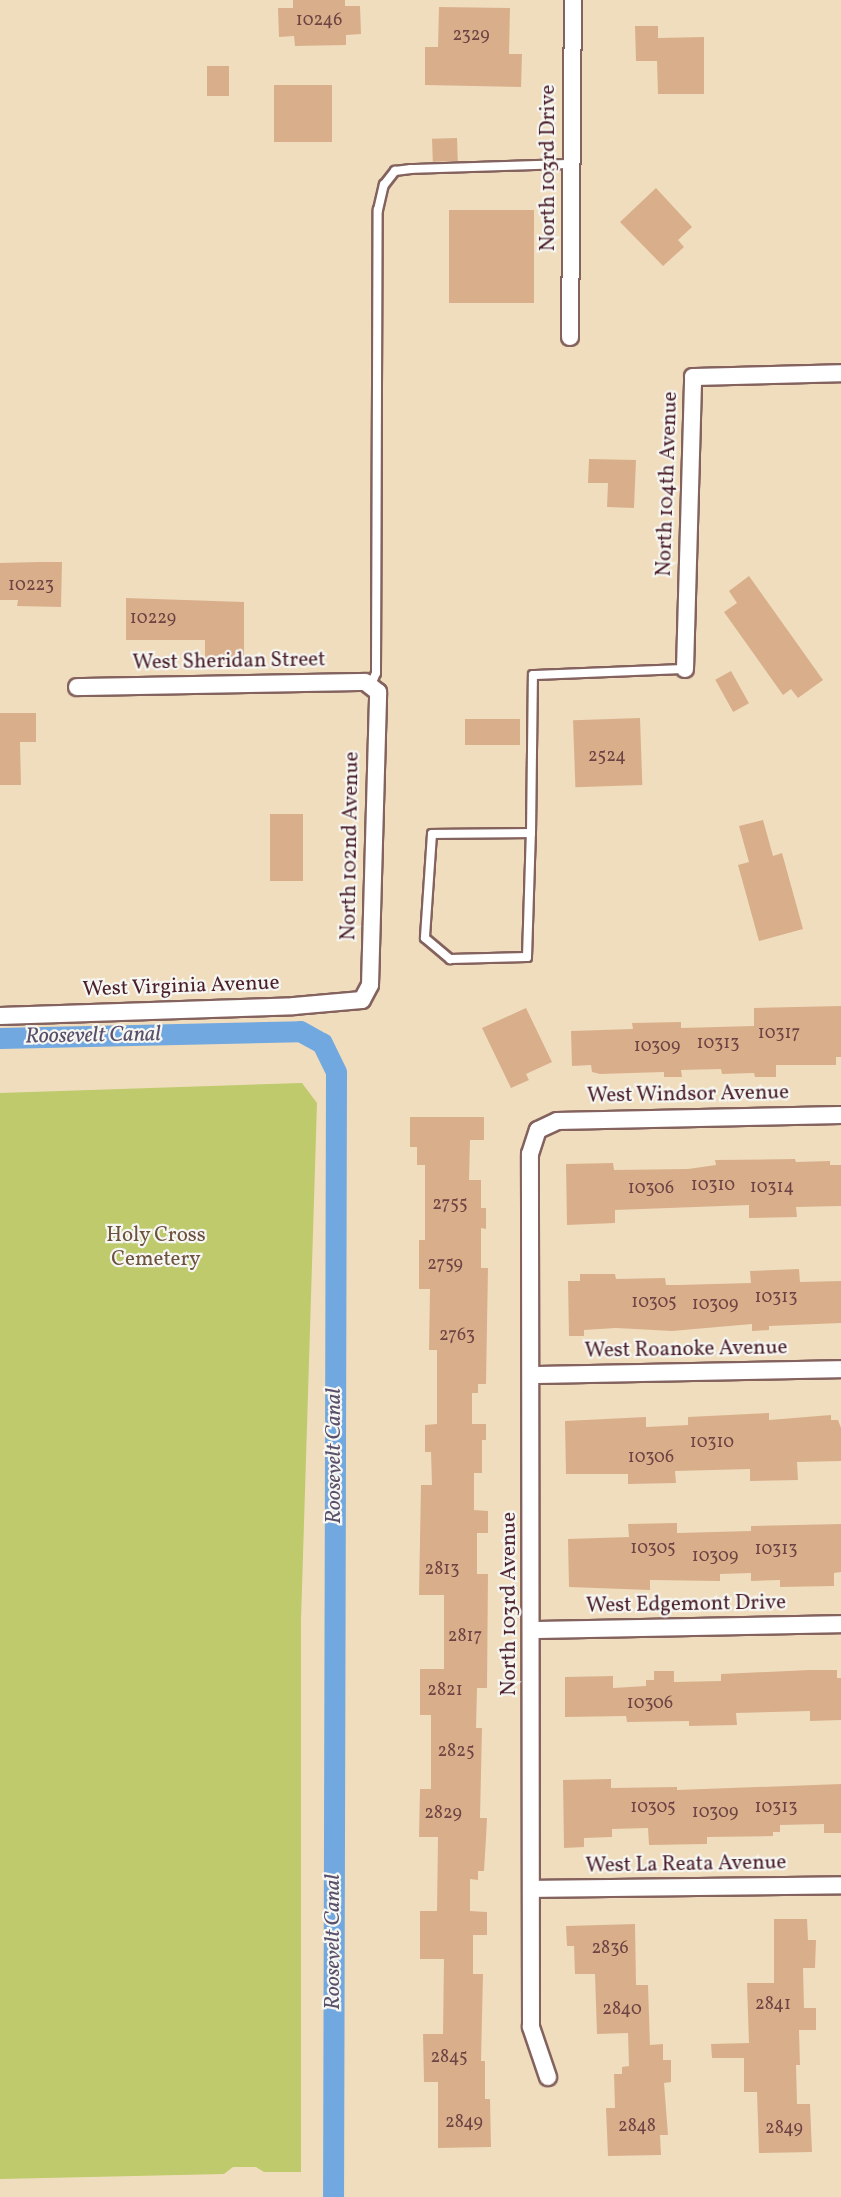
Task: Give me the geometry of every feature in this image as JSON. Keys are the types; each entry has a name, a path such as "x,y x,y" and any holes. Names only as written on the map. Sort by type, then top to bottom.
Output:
{"street":[{"name":"North 103rd Drive","path":"570,337 573,0"},
{"name":"North 104th Avenue","path":"685,669 693,377 841,374"},
{"name":"West Sheridan Street","path":"77,687 365,682 374,689"},
{"name":"North 102nd Avenue","path":"362,1000 370,985 374,689"},
{"name":"West Virginia Avenue","path":"0,1016 362,1000"},
{"name":"West Windsor Avenue","path":"538,1130 557,1121 841,1115"},
{"name":"North 103rd Avenue","path":"538,1130 530,1154 531,2027 548,2077"},
{"name":"West Roanoke Avenue","path":"532,1375 841,1370"},
{"name":"West Edgemont Drive","path":"532,1630 841,1624"},
{"name":"West La Reata Avenue","path":"532,1889 841,1886"}],"lane":[{"path":"374,689 376,673 378,210 384,185 395,171 411,169 571,164"},
{"path":"531,833 432,834 424,938 450,959 527,957 531,833 533,675 685,669"}],"green space":[{"name":"Holy Cross Cemetery","path":"302,1083 317,1103 301,1620 301,2172 264,2172 256,2167 233,2167 224,2174 0,2179 0,1093"}],"building":[{"path":"293,0 345,0 345,6 360,6 361,34 346,35 346,45 295,46 294,36 279,37 278,8 293,8"},
{"path":"439,7 510,8 509,54 522,54 521,87 425,85 425,47 438,47"},
{"path":"635,26 658,26 658,38 704,37 704,94 658,94 657,61 636,61"},
{"path":"207,66 229,66 229,96 207,96"},
{"path":"274,85 332,85 332,142 274,142"},
{"path":"457,138 458,161 433,162 432,139"},
{"path":"656,188 692,227 678,240 684,247 663,266 620,222"},
{"path":"449,210 534,210 534,303 449,303"},
{"path":"589,459 636,460 634,508 607,507 608,483 588,483"},
{"path":"62,562 61,607 17,606 18,600 0,600 0,563"},
{"path":"749,576 823,680 798,698 791,689 783,695 724,612 737,603 729,591"},
{"path":"126,598 244,602 244,665 205,665 205,640 126,640"},
{"path":"731,671 749,703 733,712 715,680"},
{"path":"0,713 36,713 36,742 20,742 21,785 0,785"},
{"path":"640,718 642,785 575,787 573,720"},
{"path":"465,719 520,719 520,745 465,745"},
{"path":"270,814 303,814 303,881 270,881"},
{"path":"763,820 773,856 782,853 803,929 759,941 738,865 749,862 739,826"},
{"path":"841,1006 841,1057 836,1057 836,1065 776,1065 776,1077 755,1077 754,1073 722,1074 721,1069 681,1070 682,1077 664,1077 664,1072 600,1074 592,1072 591,1065 572,1066 571,1031 633,1029 632,1023 681,1022 681,1028 754,1026 754,1008"},
{"path":"526,1008 552,1062 526,1074 529,1080 511,1088 482,1028"},
{"path":"410,1117 484,1117 484,1140 470,1140 469,1180 481,1180 481,1208 486,1208 486,1229 481,1228 481,1268 488,1268 486,1384 478,1384 478,1393 472,1393 472,1424 486,1424 486,1440 482,1440 482,1473 474,1473 474,1510 488,1511 488,1533 477,1533 477,1574 488,1574 487,1688 477,1688 476,1728 482,1728 480,1818 487,1818 484,1871 478,1871 478,1880 470,1879 470,1911 487,1912 487,1935 473,1935 473,1974 483,1974 481,2061 485,2061 485,2099 490,2099 491,2147 438,2148 438,2082 424,2082 423,2034 443,2034 444,1959 420,1959 420,1911 437,1911 438,1837 419,1837 420,1789 431,1789 431,1715 420,1715 420,1669 444,1669 444,1595 419,1595 421,1485 432,1485 431,1452 425,1452 425,1425 437,1424 437,1350 429,1350 430,1289 419,1289 419,1240 425,1240 425,1165 417,1165 417,1147 410,1147"},
{"path":"795,1159 796,1162 830,1161 830,1165 841,1165 841,1206 796,1207 797,1217 749,1218 749,1205 615,1210 615,1223 567,1225 566,1164 613,1163 614,1170 688,1169 716,1165 715,1160"},
{"path":"799,1269 800,1282 841,1281 841,1323 769,1326 769,1330 752,1331 752,1324 672,1331 616,1328 584,1330 584,1336 569,1336 568,1281 580,1281 580,1274 615,1274 616,1279 665,1278 666,1285 678,1285 751,1283 750,1271"},
{"path":"769,1413 769,1420 831,1415 831,1420 838,1420 841,1428 841,1461 797,1462 798,1480 750,1481 750,1469 675,1471 676,1483 628,1484 628,1474 566,1474 565,1421 646,1417 646,1427 688,1425 688,1417"},
{"path":"677,1523 677,1533 751,1531 751,1526 841,1524 841,1572 834,1573 834,1586 780,1587 780,1580 751,1581 751,1573 720,1574 720,1581 650,1580 650,1590 569,1587 568,1539 629,1537 628,1524"},
{"path":"837,1670 837,1678 841,1678 841,1720 810,1721 810,1711 736,1713 737,1725 689,1726 689,1721 627,1722 626,1716 565,1717 565,1677 613,1676 613,1688 646,1686 646,1680 654,1680 654,1671 674,1671 674,1682 721,1681 721,1674"},
{"path":"611,1779 611,1788 677,1787 677,1790 841,1784 841,1833 824,1833 824,1824 780,1825 780,1832 773,1832 773,1836 707,1837 707,1844 649,1845 648,1828 612,1829 612,1837 584,1838 584,1847 564,1848 563,1780"},
{"path":"774,1919 807,1919 808,1940 816,1940 815,1968 803,1968 804,2008 816,2008 816,2030 799,2030 800,2065 796,2065 797,2104 810,2104 812,2152 759,2153 757,2092 744,2092 744,2058 712,2058 711,2044 749,2043 747,1983 774,1983"},
{"path":"635,1924 636,1985 648,1985 650,2045 663,2044 663,2060 671,2060 671,2082 664,2083 668,2135 660,2135 661,2155 608,2156 606,2108 615,2108 614,2074 622,2074 622,2067 629,2066 628,2033 597,2034 595,1974 575,1974 574,1946 567,1946 566,1926"}],"waterway":[{"name":"Roosevelt Canal","path":"0,1038 300,1031 322,1043 336,1072 333,2197"}]}
